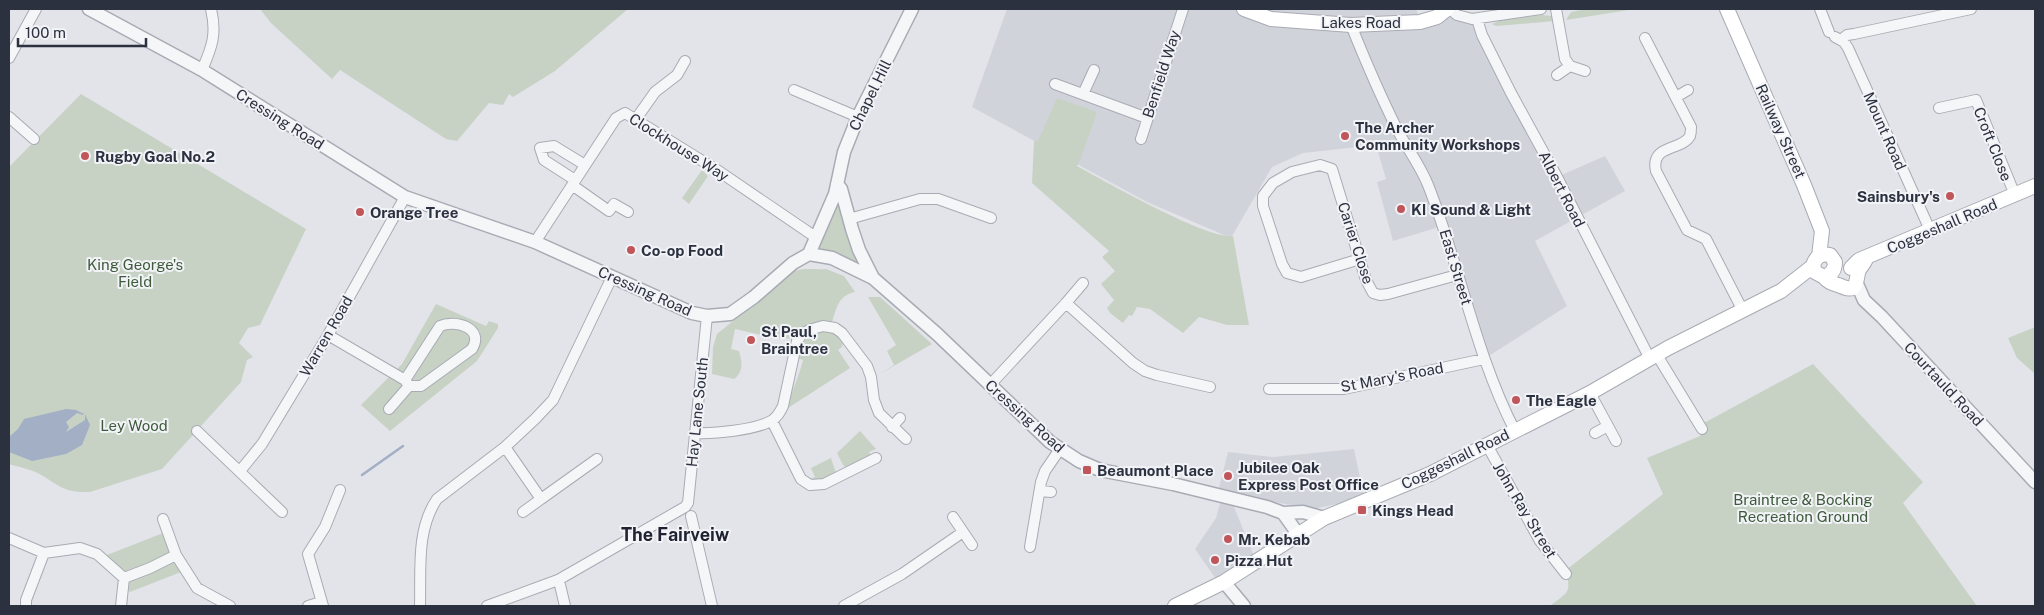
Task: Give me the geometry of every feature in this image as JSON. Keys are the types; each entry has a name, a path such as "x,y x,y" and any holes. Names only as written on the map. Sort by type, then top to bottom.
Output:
{"main road":[{"name":"Lakes Road","path":"1244,9 1271,19 1351,25 1420,22 1437,17 1449,9"},
{"name":"Railway Street","path":"1727,9 1804,185 1823,234 1831,245 1834,258"},
{"name":"Coggeshall Road","path":"1850,278 1859,260 2035,186"},
{"path":"1819,269 1824,254 1846,262 1850,278 1828,282 1819,269 1823,234"},
{"path":"1819,269 1829,275 1833,270 1834,258"},
{"name":"Coggeshall Road","path":"1176,606 1224,582 1324,518 1430,474 1590,393 1653,357 1742,309 1781,291 1819,269"}],"street":[{"path":"9,58 36,9"},
{"name":"Cressing Road","path":"89,9 202,70 405,197 535,242 668,304 707,316 730,314 755,296 793,263 809,254 832,258 873,278 1060,449 1079,461 1100,470 1173,484 1244,501 1283,513 1303,512 1324,518"},
{"path":"202,70 212,47 215,34 211,9"},
{"name":"Chapel Hill","path":"809,254 835,194 844,152 858,117 912,9"},
{"name":"Benfield Way","path":"1141,139 1183,9"},
{"path":"1449,9 1462,17 1477,18 1541,9"},
{"path":"1556,9 1563,54 1570,66 1585,71"},
{"name":"Mount Road","path":"1820,9 1835,36 1851,54 1930,230"},
{"path":"1835,36 1854,34 1971,9"},
{"name":"Albert Road","path":"1477,18 1482,35 1511,93 1653,357"},
{"name":"East Street","path":"1351,25 1397,128 1427,182 1445,232 1484,359 1515,431"},
{"path":"1645,38 1691,127 1690,136 1686,140 1660,153 1655,168 1687,230 1706,238 1742,309"},
{"path":"636,119 655,92 677,75 685,60"},
{"path":"1557,75 1570,66"},
{"path":"1083,94 1094,70"},
{"path":"1055,84 1147,118"},
{"path":"794,90 858,117"},
{"path":"1676,97 1688,90"},
{"name":"Croft Close","path":"1939,108 1976,100 2015,195"},
{"name":"Clockhouse Way","path":"535,242 616,118 625,113 716,170 811,234 816,235"},
{"path":"9,117 34,139"},
{"path":"585,165 554,146 540,148 544,160 609,211 614,204 628,212"},
{"name":"Carier Close","path":"1360,259 1301,277 1287,273 1282,264 1263,206 1263,196 1273,182 1292,172 1320,165 1332,169 1360,259 1373,293 1380,295 1415,288 1457,275"},
{"path":"837,184 841,189 859,250 873,278"},
{"name":"Warren Road","path":"240,471 262,444 328,335 405,197"},
{"path":"849,219 920,199 938,199 991,218"},
{"path":"420,606 422,538 424,523 430,509 438,499 505,447 536,419 552,400 612,277"},
{"name":"Courtauld Road","path":"1850,278 1864,300 2035,482"},
{"path":"990,385 1083,283"},
{"path":"1066,303 1133,363 1145,371 1210,387"},
{"name":"Hay Lane South","path":"688,511 707,316"},
{"path":"328,335 407,383 421,386 472,349 476,340 476,334 472,330 458,324 448,323 440,326 407,383 389,409"},
{"path":"695,432 725,432 772,420 783,406 795,346 802,334 816,327 828,326 842,333 861,358 869,372 877,409 892,427 906,439"},
{"path":"1653,357 1702,429"},
{"name":"St Mary's Road","path":"1269,389 1344,389 1484,359"},
{"path":"1590,393 1616,441"},
{"path":"892,427 900,418"},
{"path":"772,420 801,479 810,486 824,484 876,458"},
{"path":"1595,433 1608,426"},
{"path":"196,431 282,512"},
{"name":"John Ray Street","path":"1487,445 1540,541 1566,574"},
{"path":"505,447 541,499"},
{"path":"1030,547 1045,471 1060,449"},
{"path":"523,512 597,459"},
{"path":"308,606 322,604 308,554 326,527 340,490"},
{"path":"1040,491 1052,492"},
{"path":"487,606 558,580 688,511 712,606"},
{"path":"1283,513 1298,534"},
{"path":"953,517 972,545"},
{"path":"163,518 176,555 197,588 230,606"},
{"path":"844,606 902,574 963,532"},
{"path":"9,538 44,553 80,548 97,554 124,578"},
{"path":"26,606 26,600 44,553"},
{"path":"124,578 176,555"},
{"path":"121,606 124,578"},
{"path":"1224,582 1244,606"},
{"path":"560,585 565,606"}],"shaded area":[{"path":"1007,9 1416,9 1421,22 1447,9 1472,19 1557,177 1605,156 1625,191 1535,241 1567,306 1484,359 1439,227 1393,241 1377,182 1386,179 1376,145 1303,153 1272,167 1231,238 1147,202 972,107"},
{"path":"1354,449 1364,498 1314,509 1258,499 1234,507 1254,556 1216,579 1195,549 1216,518 1224,489 1219,488 1228,452 1273,457"}],"green space":[{"path":"260,9 628,9 555,71 513,97 509,94 503,105 489,103 457,141 446,139 340,70 332,79 271,23"},
{"path":"1586,9 1635,9 1566,20 1571,12"},
{"path":"1542,15 1552,16 1555,21 1496,26 1492,24 1501,20"},
{"name":"King George's Field","path":"81,94 306,229 260,325 248,328 239,343 253,357 247,360 241,382 162,469 90,492 64,488 35,472 9,464 9,167"},
{"path":"1057,98 1097,112 1077,166 1180,220 1220,235 1233,236 1249,325 1227,325 1199,317 1183,333 1150,309 1137,307 1132,316 1129,315 1123,323 1110,313 1107,308 1114,300 1101,284 1115,271 1102,257 1109,251 1032,183 1034,141 1038,141"},
{"path":"702,170 708,176 689,204 682,198"},
{"path":"840,202 864,269 835,253 818,248 835,207"},
{"path":"801,269 826,269 844,276 855,292 842,299 832,322 818,325 797,337 791,338 766,336 735,329 731,349 739,351 741,370 734,379 712,374 713,347 717,334 733,321 732,316 752,308 760,297 784,275"},
{"path":"868,297 880,297 932,344 878,375 894,365 887,351 896,345"},
{"path":"436,304 486,326 489,321 498,324 498,328 477,361 390,431 361,405 402,364"},
{"path":"2035,327 2035,374 2017,358 2008,338"},
{"path":"824,331 837,334 843,342 842,347 838,350 850,368 788,408 803,360 797,358 801,347 809,337"},
{"name":"Braintree & Bocking Recreation Ground","path":"1813,364 1923,482 1903,503 1977,606 1550,606 1567,591 1566,570 1663,494 1647,458 1700,436 1704,423"},
{"path":"860,431 876,449 869,452 872,457 847,468 843,465 837,453"},
{"path":"831,458 836,473 820,482 809,480 815,477 811,468"},
{"path":"163,533 181,572 130,592 107,555"}],"water":[{"path":"66,409 76,410 84,414 77,413 66,422 69,427 66,432 85,420 85,414 90,425 82,445 66,454 32,461 9,452 9,437 18,429 24,419"}],"waterway":[{"path":"362,475 403,446"}],"place":[{"name":"The Archer Community Workshops","path":"1345,136"},
{"name":"Rugby Goal No.2","path":"85,156"},
{"name":"Sainsbury's","path":"1950,196"},
{"name":"KI Sound & Light","path":"1401,209"},
{"name":"Orange Tree","path":"360,212"},
{"name":"Co-op Food","path":"631,250"},
{"name":"St Paul, Braintree","path":"751,340"},
{"name":"The Eagle","path":"1516,400"},
{"name":"Beaumont Place","path":"1087,470"},
{"name":"Jubilee Oak Express Post Office","path":"1228,476"},
{"name":"Kings Head","path":"1362,510"},
{"name":"Mr. Kebab","path":"1228,539"},
{"name":"Pizza Hut","path":"1215,560"}],"district":[{"name":"The Fairveiw","path":"675,534"}],"park label":[{"name":"Ley Wood","path":"134,425"}]}
